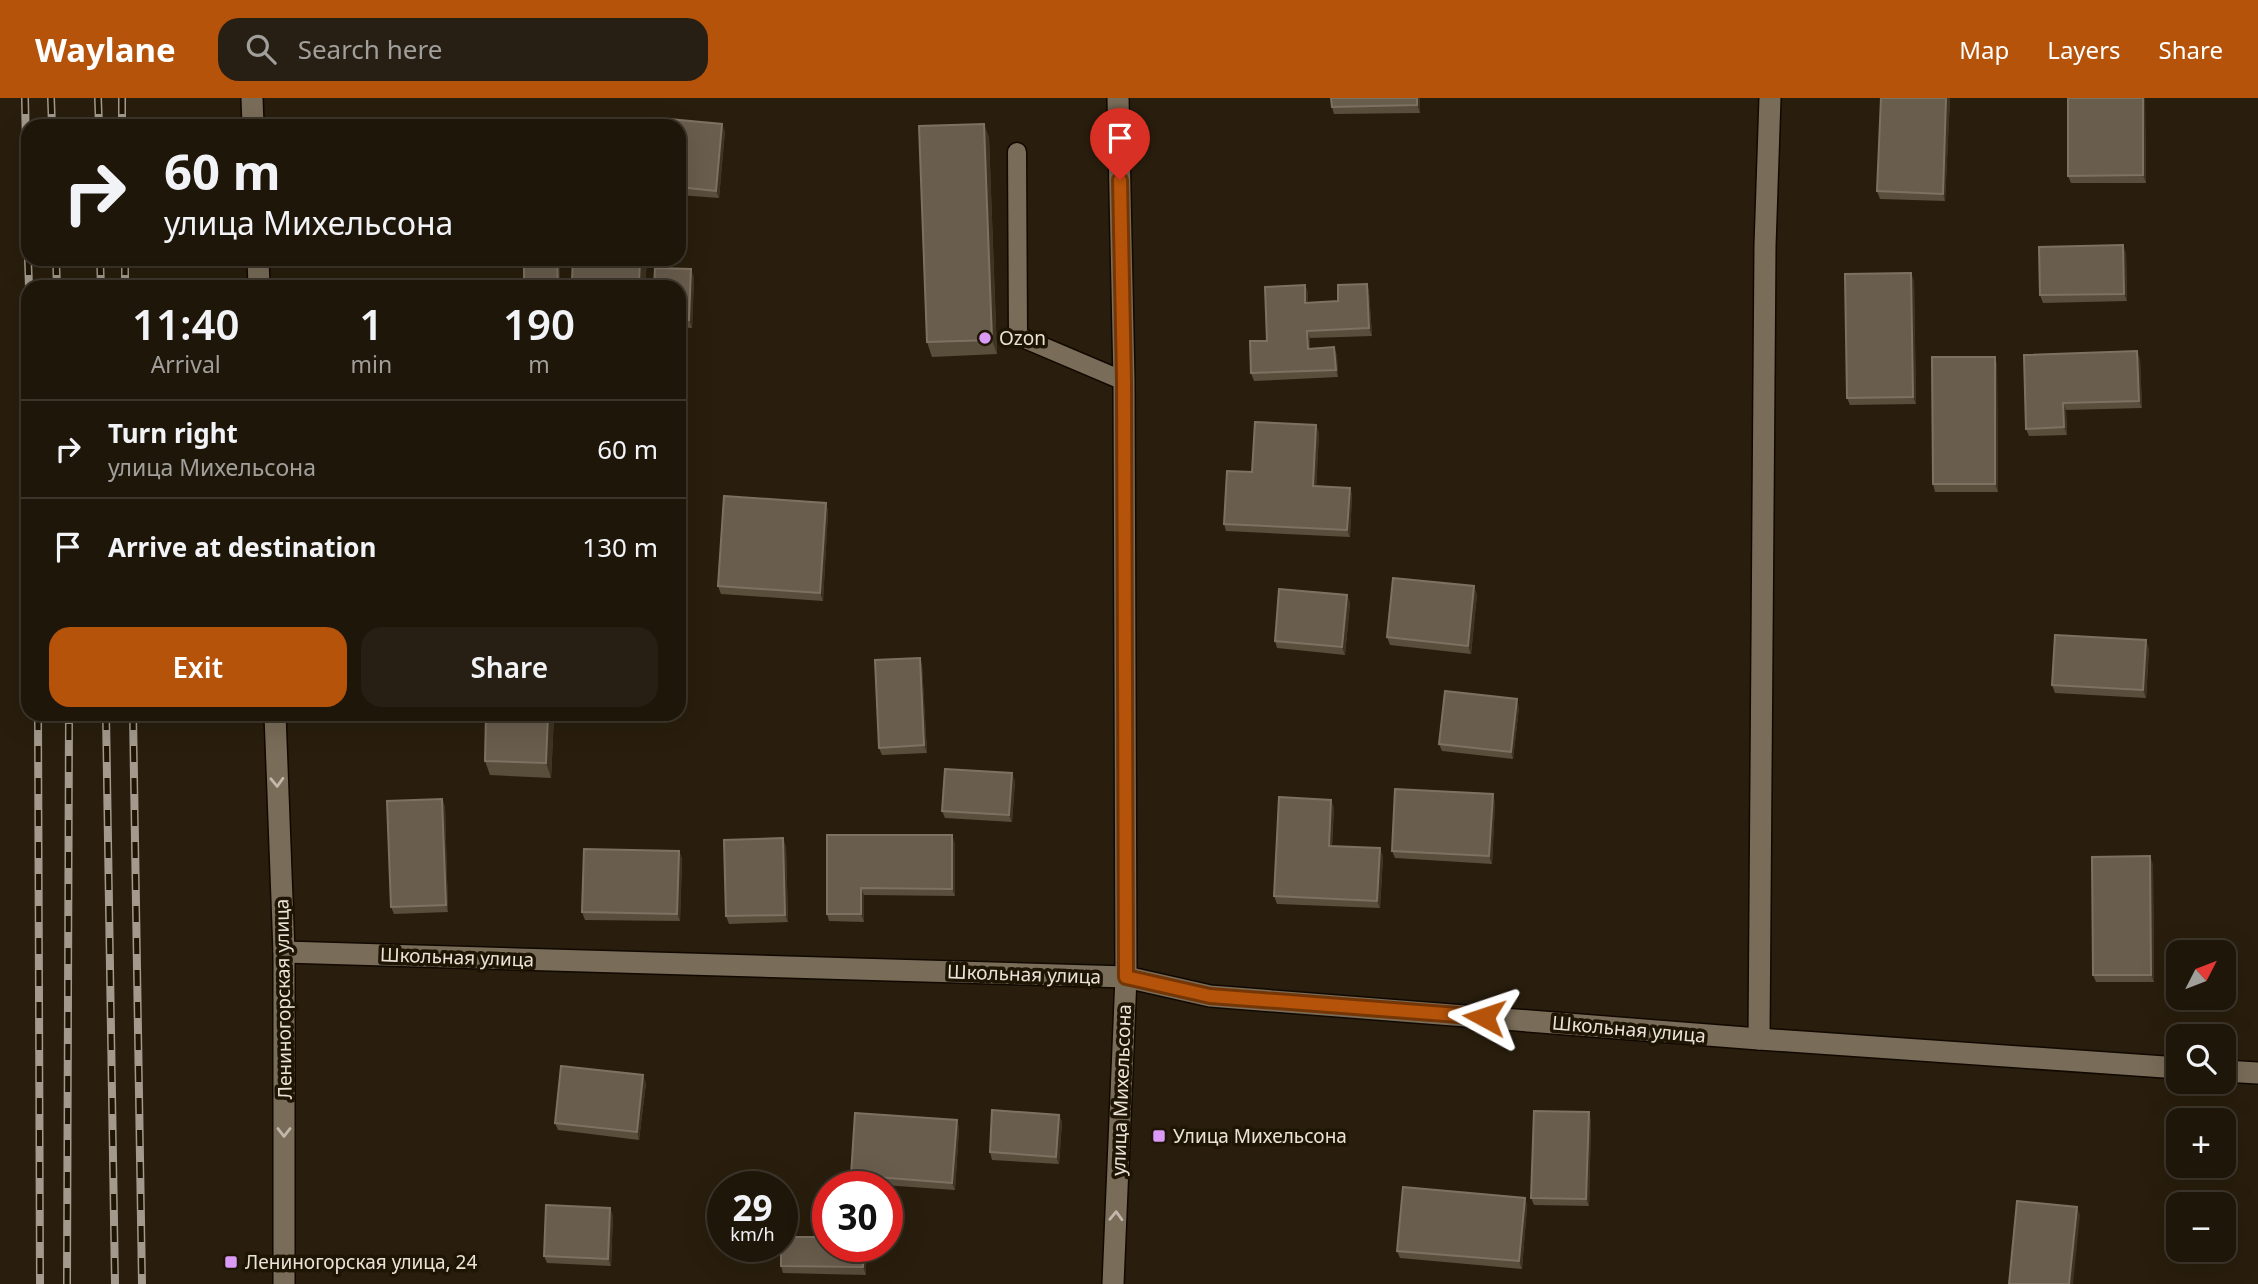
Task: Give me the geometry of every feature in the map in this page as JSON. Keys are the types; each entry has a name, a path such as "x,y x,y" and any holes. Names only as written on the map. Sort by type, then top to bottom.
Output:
{"street":[{"path":"252,98 253,119"},
{"name":"улица Михельсона","path":"1113,1284 1126,977 1124,381 1118,98"},
{"path":"1759,1039 1765,246 1770,98"},
{"name":"Лениногорская улица","path":"275,721 284,952 284,1284"},
{"name":"Школьная улица","path":"284,952 1126,977 1210,996 1759,1039 2166,1067"},
{"path":"2236,1072 2258,1073"}],"lane":[{"path":"1017,152 1018,336 1124,381"}],"building":[{"path":"1331,98 1417,98 1417,105 1332,107"},
{"path":"1881,98 1946,98 1943,194 1877,191"},
{"path":"2068,98 2143,98 2143,175 2068,176"},
{"path":"686,121 722,124 716,191 686,188"},
{"path":"984,124 992,340 927,342 919,126"},
{"path":"2123,245 2124,294 2040,295 2039,247"},
{"path":"524,266 557,266 558,280 524,280"},
{"path":"573,266 640,266 639,280 572,280"},
{"path":"655,268 691,269 689,320 686,320 686,280 654,280"},
{"path":"1911,273 1913,397 1847,398 1845,274"},
{"path":"1367,284 1369,328 1307,331 1308,349 1334,347 1336,370 1251,373 1250,341 1267,341 1265,287 1305,285 1305,303 1338,301 1338,285"},
{"path":"2137,351 2139,401 2063,403 2064,427 2026,429 2024,355"},
{"path":"1932,357 1995,357 1995,484 1933,484"},
{"path":"1255,422 1316,425 1313,486 1350,488 1347,530 1224,524 1227,471 1252,472"},
{"path":"724,496 826,503 820,593 718,586"},
{"path":"1393,578 1474,586 1468,646 1387,637"},
{"path":"1279,589 1347,595 1342,647 1275,641"},
{"path":"2055,635 2146,640 2143,690 2052,685"},
{"path":"920,658 924,745 879,748 875,660"},
{"path":"1445,691 1517,699 1511,752 1439,744"},
{"path":"486,721 548,721 546,763 485,761"},
{"path":"945,769 1012,773 1009,815 942,811"},
{"path":"1395,789 1493,794 1489,856 1392,851"},
{"path":"1279,797 1331,800 1329,846 1380,848 1377,901 1274,896"},
{"path":"442,799 446,905 391,907 387,801"},
{"path":"827,835 952,835 952,889 861,888 861,914 827,914"},
{"path":"783,838 785,915 726,916 724,840"},
{"path":"584,849 679,851 677,914 582,912"},
{"path":"2150,856 2151,975 2093,975 2092,857"},
{"path":"561,1066 643,1075 637,1132 555,1123"},
{"path":"992,1110 1059,1115 1056,1157 990,1152"},
{"path":"1534,1111 1589,1112 1586,1199 1531,1198"},
{"path":"855,1113 957,1120 952,1183 903,1179 903,1171 851,1171"},
{"path":"1403,1187 1525,1198 1519,1261 1397,1251"},
{"path":"2017,1201 2077,1207 2069,1284 2009,1284"},
{"path":"546,1205 610,1208 608,1259 544,1256"},
{"path":"798,1237 812,1237 812,1262 863,1262 863,1267 781,1266 781,1262 798,1262"}],"railway":[{"path":"25,98 25,119"},
{"path":"51,98 52,119"},
{"path":"98,98 99,119"},
{"path":"122,98 122,119"},
{"path":"28,266 29,280"},
{"path":"56,266 57,280"},
{"path":"100,266 101,280"},
{"path":"125,266 125,280"},
{"path":"38,721 40,1284"},
{"path":"67,1284 69,721"},
{"path":"106,721 115,1284"},
{"path":"133,721 142,1284"}],"place":[{"name":"Ozon","path":"985,338"},
{"name":"Улица Михельсона","path":"1159,1136"},
{"name":"Лениногорская улица, 24","path":"231,1262"}],"route":[{"path":"1120,180 1124,381 1126,977 1210,996 1484,1017"}]}
